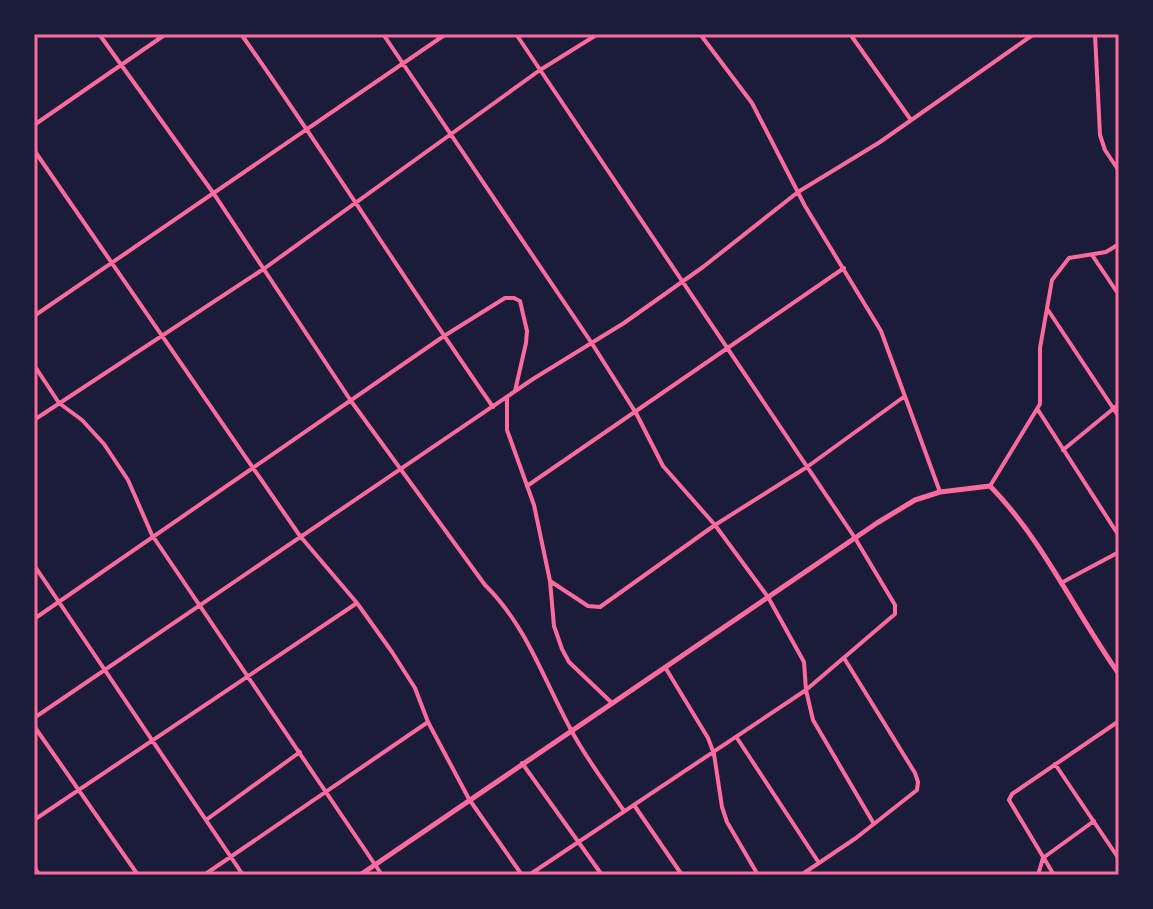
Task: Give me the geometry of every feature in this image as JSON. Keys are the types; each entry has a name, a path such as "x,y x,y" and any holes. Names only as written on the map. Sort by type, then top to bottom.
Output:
{"street":[{"path":"99,34 265,268 351,401 485,585 507,608 527,639 571,730 624,811"},
{"path":"34,125 166,34"},
{"path":"241,34 357,201 493,407"},
{"path":"383,34 591,342 636,413 663,466 715,525 768,597 804,662 813,720 874,824"},
{"path":"34,316 446,34"},
{"path":"516,34 855,538 892,597 895,614 806,690 529,875"},
{"path":"34,420 265,268 540,70 598,34"},
{"path":"700,34 752,103 798,192 881,331 940,492"},
{"path":"850,34 911,120"},
{"path":"34,718 300,536 682,282 798,192 911,120 1034,34"},
{"path":"1095,34 1100,135 1105,150 1119,171"},
{"path":"34,150 300,536 357,603 415,688 428,722 469,799 522,875"},
{"path":"990,486 1038,410 1041,397 1040,348 1052,280 1069,258 1106,252 1119,244"},
{"path":"1092,255 1119,295"},
{"path":"527,486 844,268"},
{"path":"34,619 152,535 444,336 505,298 520,301 527,331 515,392"},
{"path":"1047,308 1119,417"},
{"path":"34,365 59,403 82,420 104,444 128,480 152,535 382,875"},
{"path":"550,581 573,598 594,608 600,607 715,525 807,467 905,396"},
{"path":"507,397 507,430 543,542 554,626 569,662 612,703"},
{"path":"1063,450 1119,404"},
{"path":"1038,410 1119,536"},
{"path":"360,875 915,500 940,492 990,486"},
{"path":"990,486 1022,522 1119,674"},
{"path":"1061,584 1119,552"},
{"path":"34,565 243,875"},
{"path":"34,820 357,603"},
{"path":"801,875 917,790 918,782 844,658"},
{"path":"665,667 708,738 727,822 758,875"},
{"path":"1054,875 1009,800 1012,794 1119,721"},
{"path":"204,875 428,722"},
{"path":"34,726 138,875"},
{"path":"737,738 819,863"},
{"path":"206,820 300,752"},
{"path":"522,763 602,875"},
{"path":"1055,764 1119,859"},
{"path":"634,805 682,875"},
{"path":"1038,875 1043,858 1094,821"},
{"path":"34,866 39,875"}]}
